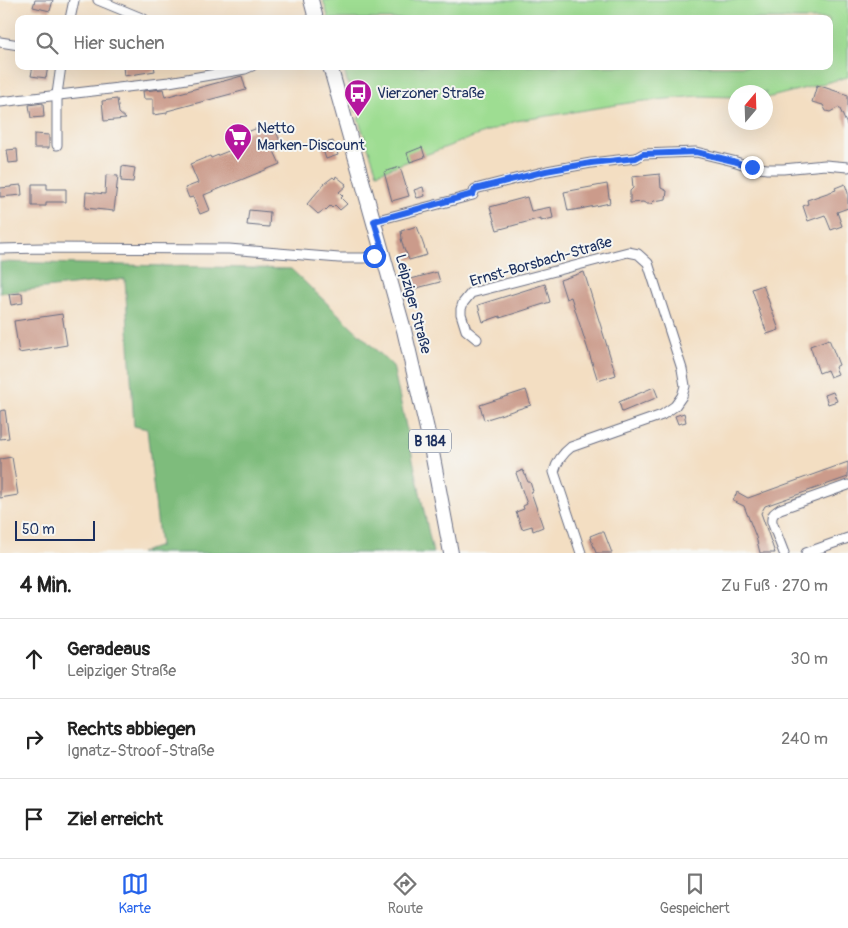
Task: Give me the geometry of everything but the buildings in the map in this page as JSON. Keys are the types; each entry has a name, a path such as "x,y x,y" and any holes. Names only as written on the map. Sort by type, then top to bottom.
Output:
{"main road":[{"path":"311,0 315,15"},
{"name":"Leipziger Straße","path":"331,70 404,330 430,442 451,553"}],"street":[{"path":"71,15 74,0"},
{"path":"98,0 134,15"},
{"path":"0,42 15,44"},
{"path":"57,145 61,70"},
{"path":"0,102 169,82 239,70"},
{"path":"374,221 473,194 475,189 546,171 636,158 643,154 696,152 752,167 768,169 825,165 848,167"},
{"path":"0,249 229,249 339,258 364,258 384,254"},
{"name":"Ernst-Borsbach-Straße","path":"477,339 466,330 461,314 463,303 471,293 628,252 638,254 648,263 682,369 685,386 682,396 675,406 662,415 571,447 556,463 554,472 581,553"},
{"path":"784,553 772,522 774,512 848,485"},
{"path":"806,553 848,538"}],"green space":[{"path":"323,0 848,0 848,77 773,96 773,85 728,85 728,97 698,96 635,102 516,121 377,173 358,118 361,117 360,111 356,112 344,70 833,70 833,15 328,15"},
{"path":"0,262 291,269 393,366 433,553 140,553 160,546 147,429 134,426 125,279 0,293"}],"place":[{"name":"Vierzoner Straße","path":"358,117"},
{"name":"Netto Marken-Discount","path":"238,161"}],"route":[{"path":"374,256 384,254 374,221 435,206 473,194 475,189 546,171 636,158 643,154 683,152 696,152 752,167"}]}
